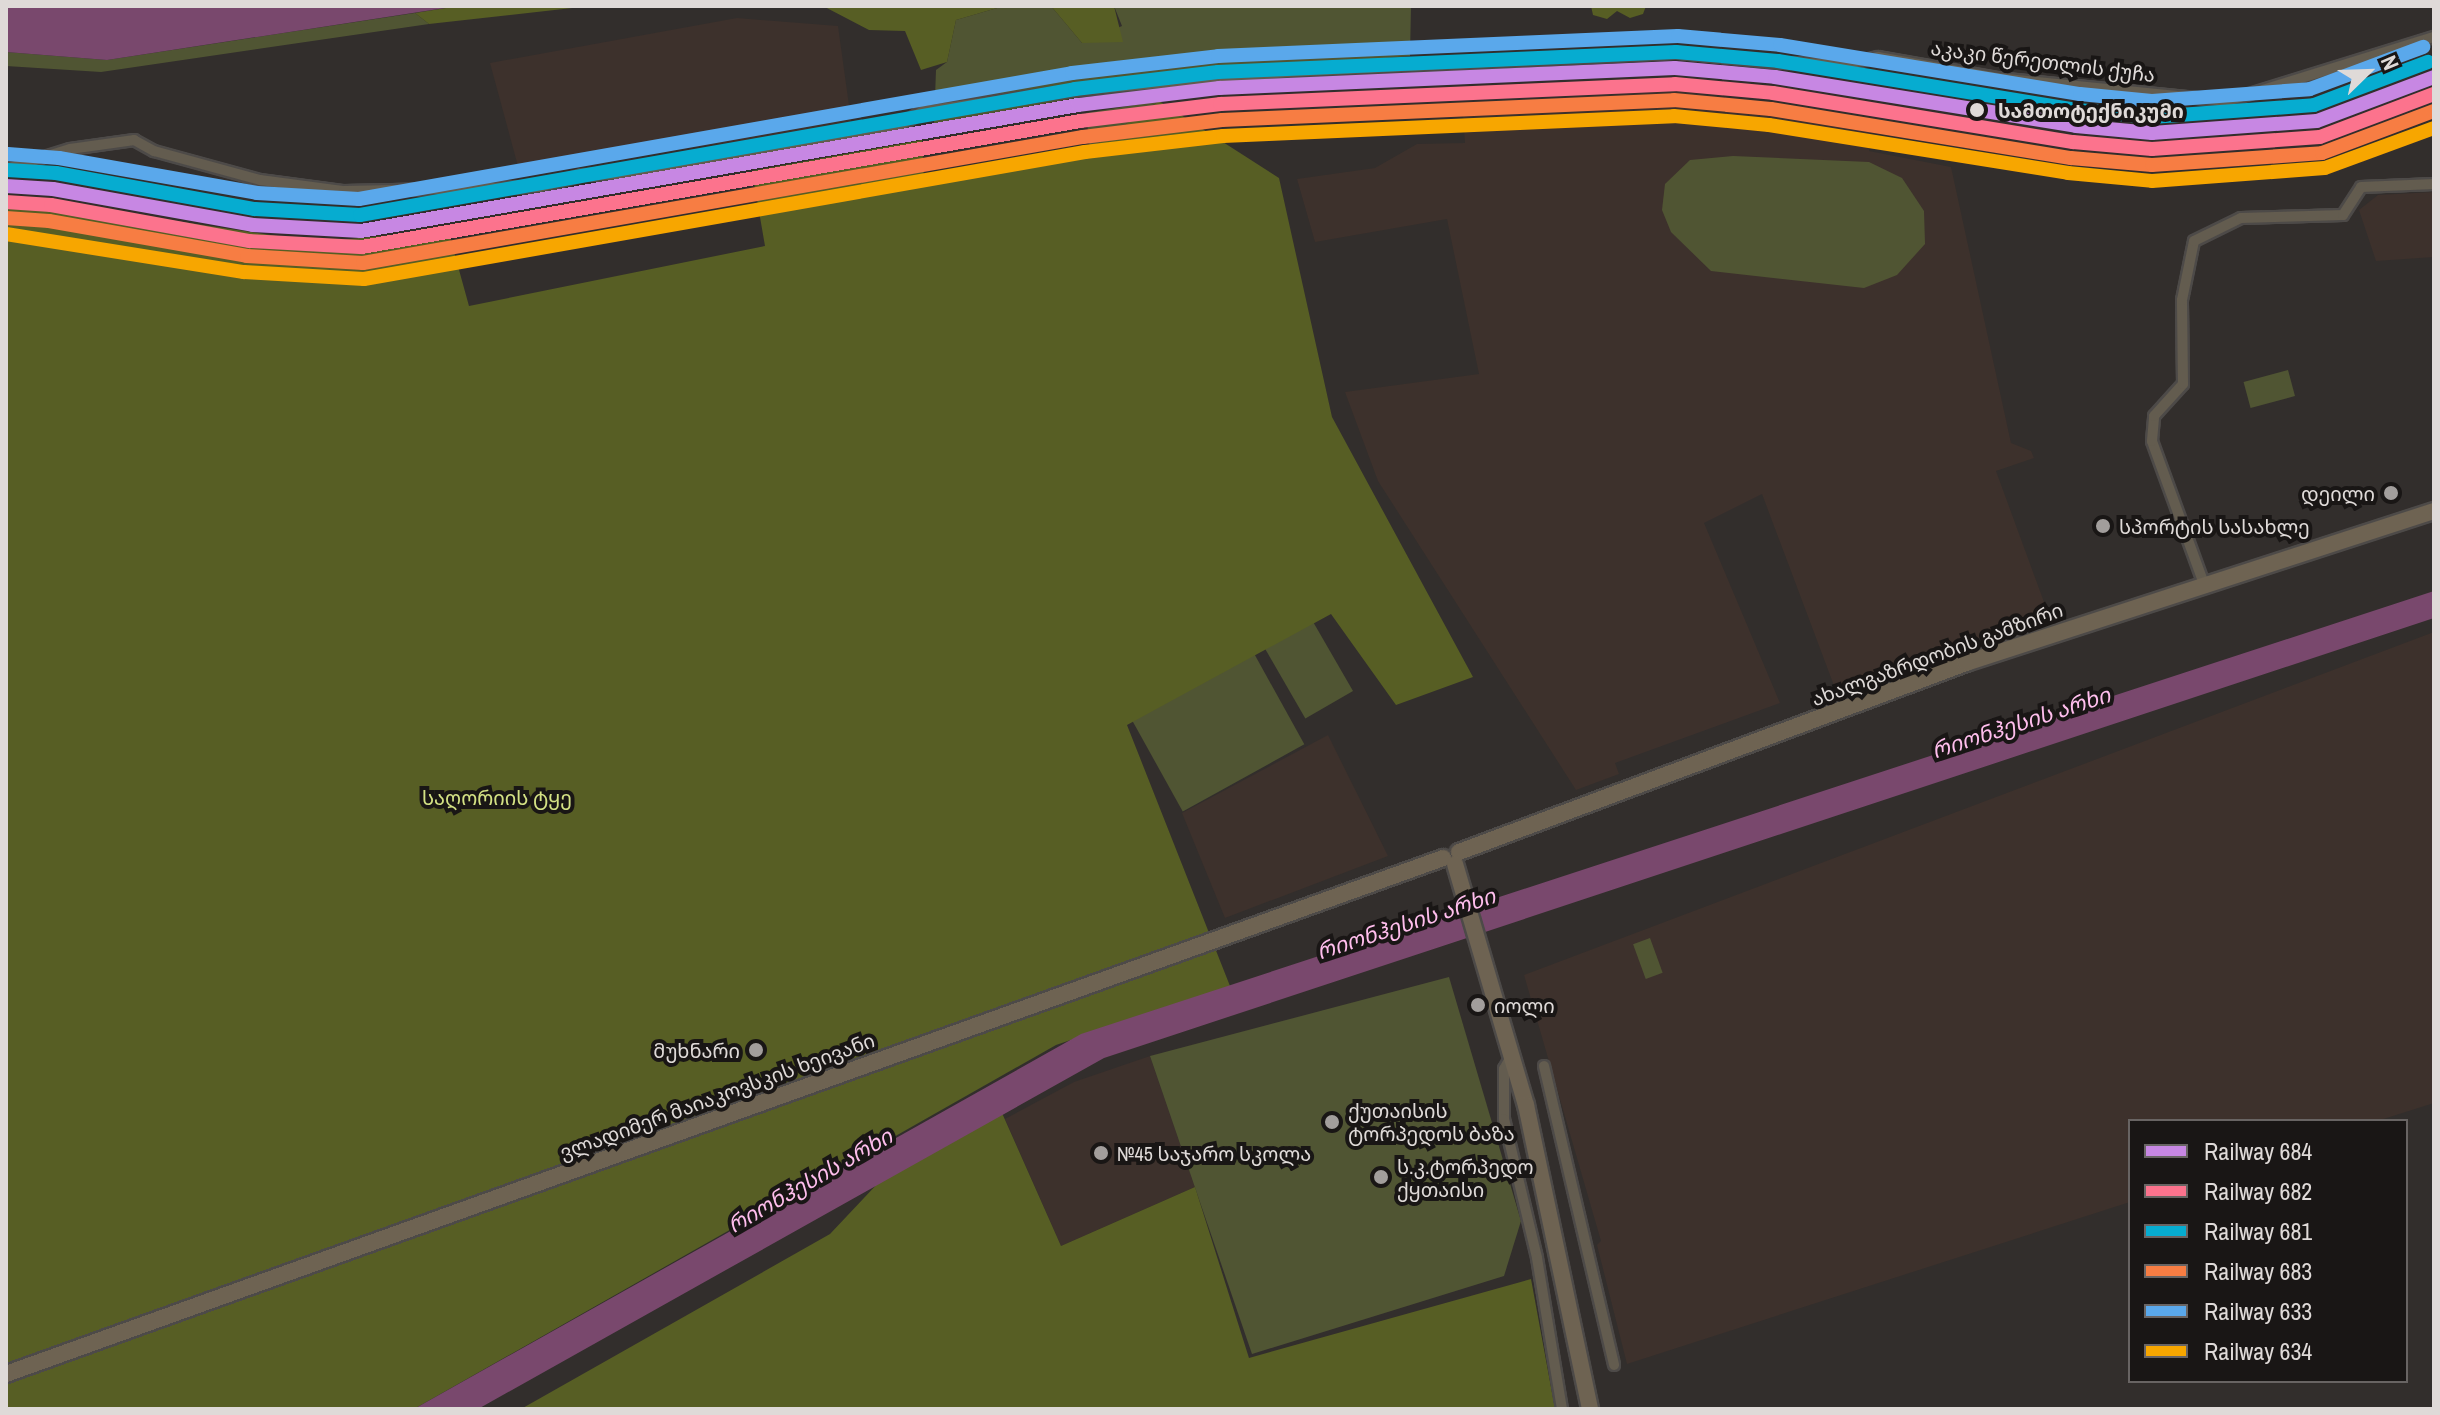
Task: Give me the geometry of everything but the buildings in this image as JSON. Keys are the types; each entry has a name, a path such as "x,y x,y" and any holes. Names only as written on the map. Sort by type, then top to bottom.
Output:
{"main road":[{"name":"ახალგაზრდობის გამზირი","path":"1452,858 1966,663 2434,511"},
{"path":"1452,858 1512,1055 1590,1409"},
{"name":"ვლადიმერ მაიაკოვსკის ხეივანი","path":"6,1374 1452,858"}],"street":[{"name":"აკაკი წერეთლის ქუჩა","path":"6,169 70,149 134,140 154,151 260,180 344,191 511,189 582,175 645,173 822,145 896,128 923,111 1078,90 1301,71 1601,55 1679,53 1849,64 1878,57 1997,78 2227,101 2434,37"},
{"path":"2204,584 2152,441 2154,416 2183,384 2182,300 2194,241 2241,218 2343,215 2361,187 2434,184"},
{"path":"1512,1055 1504,1072 1504,1119 1532,1234 1562,1409"},
{"path":"1544,1066 1614,1365"}],"shaded area":[{"path":"6,6 458,6 107,60 6,52"},
{"path":"737,18 838,26 852,127 519,170 490,63"},
{"path":"1678,91 1871,118 1869,151 1951,167 2011,443 2031,451 2034,458 1996,471 2048,613 1836,691 1762,494 1704,523 1780,703 1615,763 1619,774 1576,790 1378,481 1345,392 1479,374 1447,219 1315,242 1297,179 1375,168 1417,144 1465,143 1462,103"},
{"path":"2434,192 2434,257 2376,261 2359,210 2378,195"},
{"path":"2434,591 2434,618 1104,1058 478,1409 414,1409 1081,1034"},
{"path":"2434,632 2434,1103 2383,1119 2128,1119 2128,1203 1627,1364 1597,1245 1601,1241 1524,975"},
{"path":"1328,735 1388,856 1225,918 1182,813"},
{"name":"№45 საჯარო სკოლა","path":"1150,1056 1195,1187 1061,1246 1005,1119 1074,1082"}],"green space":[{"path":"458,6 590,6 429,24 415,13"},
{"path":"823,6 1004,6 956,20 947,62 921,70 905,31 869,30"},
{"path":"1004,6 1051,6 1082,43 1122,26 1114,6 1411,6 1410,56 1090,82 1086,96 934,124 936,70 947,62 956,20"},
{"path":"1051,6 1114,6 1123,42 1082,43"},
{"path":"1591,6 1646,6 1643,14 1630,18 1617,11 1607,19 1593,15"},
{"path":"415,13 429,24 101,72 6,66 6,52 107,60"},
{"path":"1159,101 1090,149 1086,113"},
{"name":"საღორიის ტყე","path":"1159,101 1279,178 1332,417 1473,677 1396,705 1331,614 1127,725 1230,986 1056,1045 414,1409 6,1409 6,196 318,242 448,230 469,306 765,246 752,171 922,140 924,179 1090,149"},
{"path":"1733,156 1869,162 1902,178 1924,211 1925,244 1897,275 1864,288 1711,271 1671,232 1662,210 1665,184 1690,160"},
{"path":"2288,370 2295,396 2251,408 2244,382"},
{"path":"1312,620 1353,691 1305,719 1264,648"},
{"path":"1251,648 1304,744 1183,812 1129,715"},
{"path":"1650,938 1663,973 1646,979 1633,944"},
{"name":"ქუთაისის ტორპედოს ბაზა","path":"1449,977 1521,1221 1504,1276 1252,1354 1150,1056"},
{"path":"1002,1113 1061,1246 1195,1187 1249,1358 1531,1279 1555,1409 521,1409 830,1234 880,1181"}],"rail line":[{"name":"633","path":"8,154 59,158 257,193 359,199 1072,73 1218,56 1678,36 1780,45 2080,94 2152,101 2310,89 2423,47"},
{"name":"681","path":"7,170 56,173 255,209 360,215 1075,89 1218,72 1676,52 1778,61 2078,110 2152,117 2314,105 2428,62"},
{"name":"684","path":"6,186 53,189 253,225 361,231 1078,105 1219,88 1675,68 1775,77 2076,126 2152,133 2317,121 2434,77"},
{"name":"682","path":"6,202 51,205 250,241 362,247 1080,121 1220,104 1675,84 1773,93 2073,142 2152,149 2320,137 2434,94"},
{"name":"683","path":"6,218 49,221 247,256 363,263 1083,137 1222,120 1674,100 1771,109 2071,158 2152,165 2322,153 2434,111"},
{"name":"634","path":"6,234 244,272 364,279 1085,152 1223,136 1674,116 1769,125 2068,173 2152,181 2325,168 2434,128"}],"place":[{"name":"სამთოტექნიკუმი","path":"1977,110"},
{"name":"დეილი","path":"2391,493"},
{"name":"სპორტის სასახლე","path":"2103,526"},
{"name":"იოლი","path":"1478,1005"},
{"name":"მუხნარი","path":"756,1050"},
{"name":"ქუთაისის ტორპედოს ბაზა","path":"1332,1122"},
{"name":"№45 საჯარო სკოლა","path":"1101,1153"},
{"name":"ს.კ.ტორპედო ქყთაისი","path":"1381,1177"}],"water label":[{"name":"რიონჰესის არხი","path":"2021,723"},
{"name":"რიონჰესის არხი","path":"1406,924"},
{"name":"რიონჰესის არხი","path":"810,1181"}]}
